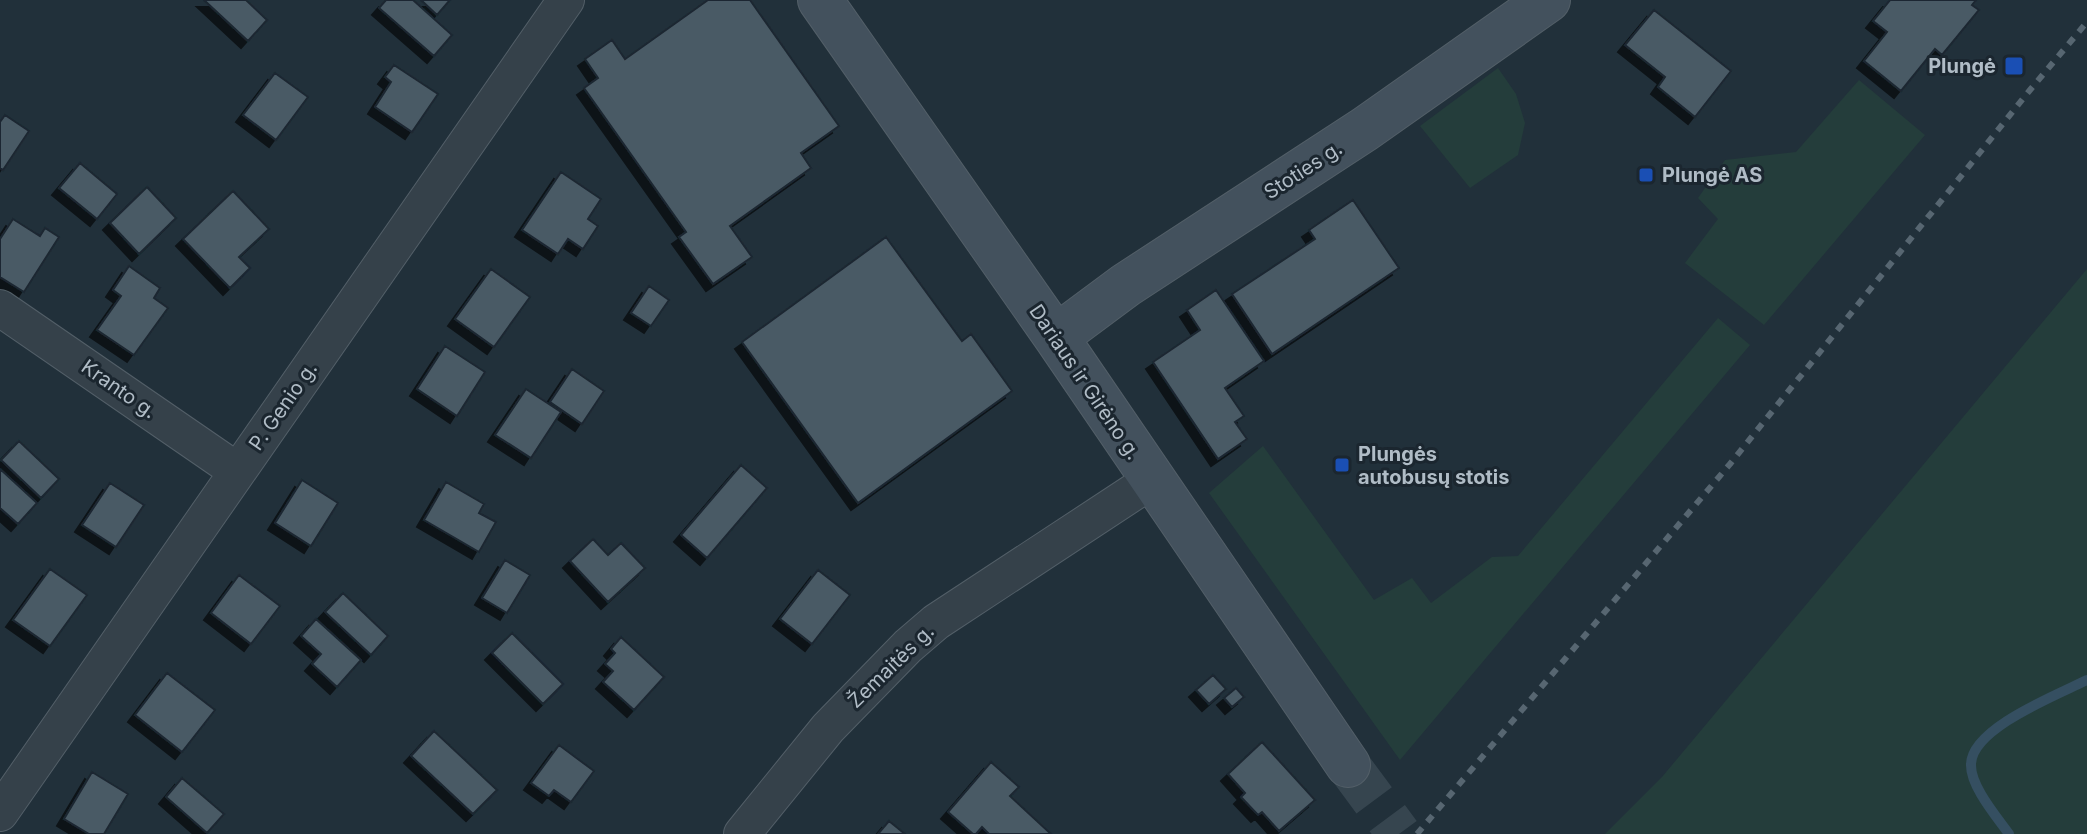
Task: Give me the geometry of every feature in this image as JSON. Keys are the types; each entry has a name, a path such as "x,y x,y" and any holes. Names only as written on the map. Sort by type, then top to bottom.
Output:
{"main road":[{"name":"Dariaus ir Girėno g.","path":"820,0 1056,337 1348,765"},
{"name":"Stoties g.","path":"1056,337 1126,285 1365,129 1548,0"}],"street":[{"name":"P. Genio g.","path":"0,813 566,0"},
{"name":"Kranto g.","path":"0,308 237,471"},
{"name":"Žemaitės g.","path":"742,834 828,728 917,638 936,622 1152,480"}],"green space":[{"path":"1498,68 1516,94 1525,123 1518,155 1470,188 1420,126"},
{"path":"1859,80 1925,135 1764,325 1685,263 1718,219 1698,198 1725,160 1796,152"},
{"path":"2087,269 2087,834 1605,834 1662,777"},
{"path":"1718,318 1750,345 1400,760 1209,493 1263,446 1374,600 1412,578 1431,603 1492,557 1518,556"}],"building":[{"path":"204,0 246,0 267,20 248,41"},
{"path":"386,0 413,0 452,35 434,56 379,8"},
{"path":"421,0 450,0 437,15"},
{"path":"708,0 750,0 839,126 801,153 811,168 730,226 752,257 713,284 679,237 686,232 584,88 598,78 585,59 612,40 625,59"},
{"name":"Plungė","path":"1890,0 1976,0 1972,5 1979,10 1942,55 1935,49 1901,91 1864,61 1887,32 1873,21"},
{"path":"1654,10 1731,71 1695,117 1658,87 1665,77 1625,45"},
{"path":"394,65 438,94 412,132 375,107 391,82 385,77"},
{"path":"275,73 308,97 276,140 243,115"},
{"path":"5,115 29,131 3,170 0,168 0,122"},
{"path":"80,163 117,194 97,219 59,188"},
{"path":"561,172 601,199 588,219 598,226 583,249 568,239 558,254 522,230"},
{"path":"147,187 176,218 139,254 110,223"},
{"path":"233,191 269,229 239,257 250,268 230,288 183,239"},
{"path":"1353,200 1399,268 1272,354 1232,294 1315,239 1309,230"},
{"path":"13,219 40,236 45,228 59,237 24,292 0,277 0,239"},
{"path":"886,237 962,341 971,334 1012,391 858,503 742,342"},
{"path":"129,266 160,288 154,298 168,308 134,355 97,330 121,296 113,290"},
{"path":"491,269 530,297 494,347 455,319"},
{"path":"649,286 669,300 651,326 631,313"},
{"path":"1216,290 1264,361 1225,388 1244,416 1235,422 1247,439 1218,459 1153,362 1200,330 1187,310"},
{"path":"445,346 485,372 457,416 417,389"},
{"path":"572,369 604,391 582,424 550,402"},
{"path":"526,389 561,412 531,458 495,435"},
{"path":"19,441 59,479 41,498 1,460"},
{"path":"741,465 767,488 707,558 681,535"},
{"path":"0,469 37,503 18,524 0,508"},
{"path":"302,480 338,503 311,546 275,523"},
{"path":"446,482 484,504 479,513 496,522 479,552 424,520"},
{"path":"110,483 144,505 116,547 82,525"},
{"path":"593,539 608,555 621,543 645,568 608,602 570,561"},
{"path":"505,560 530,575 507,613 482,598"},
{"path":"50,569 87,595 50,646 13,620"},
{"path":"818,570 850,595 812,644 780,619"},
{"path":"239,575 280,606 251,644 211,613"},
{"path":"343,593 388,636 371,655 325,612"},
{"path":"316,619 361,660 337,687 312,664 321,654 301,636"},
{"path":"512,633 563,684 543,704 492,653"},
{"path":"621,637 664,677 634,710 603,682 613,671 605,664 615,653 611,649"},
{"path":"167,673 215,710 182,752 135,715"},
{"path":"1213,675 1226,689 1209,704 1196,690"},
{"path":"1236,688 1244,697 1232,707 1224,698"},
{"path":"434,731 497,790 473,814 411,756"},
{"path":"1262,742 1315,800 1279,831 1262,812 1258,815 1241,797 1245,793 1228,774"},
{"path":"559,745 594,771 571,802 554,790 549,796 531,783"},
{"path":"991,762 1019,787 1010,796 1051,834 989,834 982,827 973,834 948,812"},
{"path":"92,772 128,794 104,834 89,834 64,819"},
{"path":"182,778 224,814 207,833 166,797"},
{"path":"889,821 905,834 878,834"}],"waterway":[{"path":"2009,834 1975,782 1971,764 1975,751 1985,738 2018,714 2087,680"}],"tunnel":[{"path":"1348,765 1399,834"}],"railway":[{"path":"1417,834 1730,464 2087,22"}],"place":[{"name":"Plungė","path":"2014,66"},
{"name":"Plungė AS","path":"1646,175"},
{"name":"Plungės autobusų stotis","path":"1342,465"}]}
